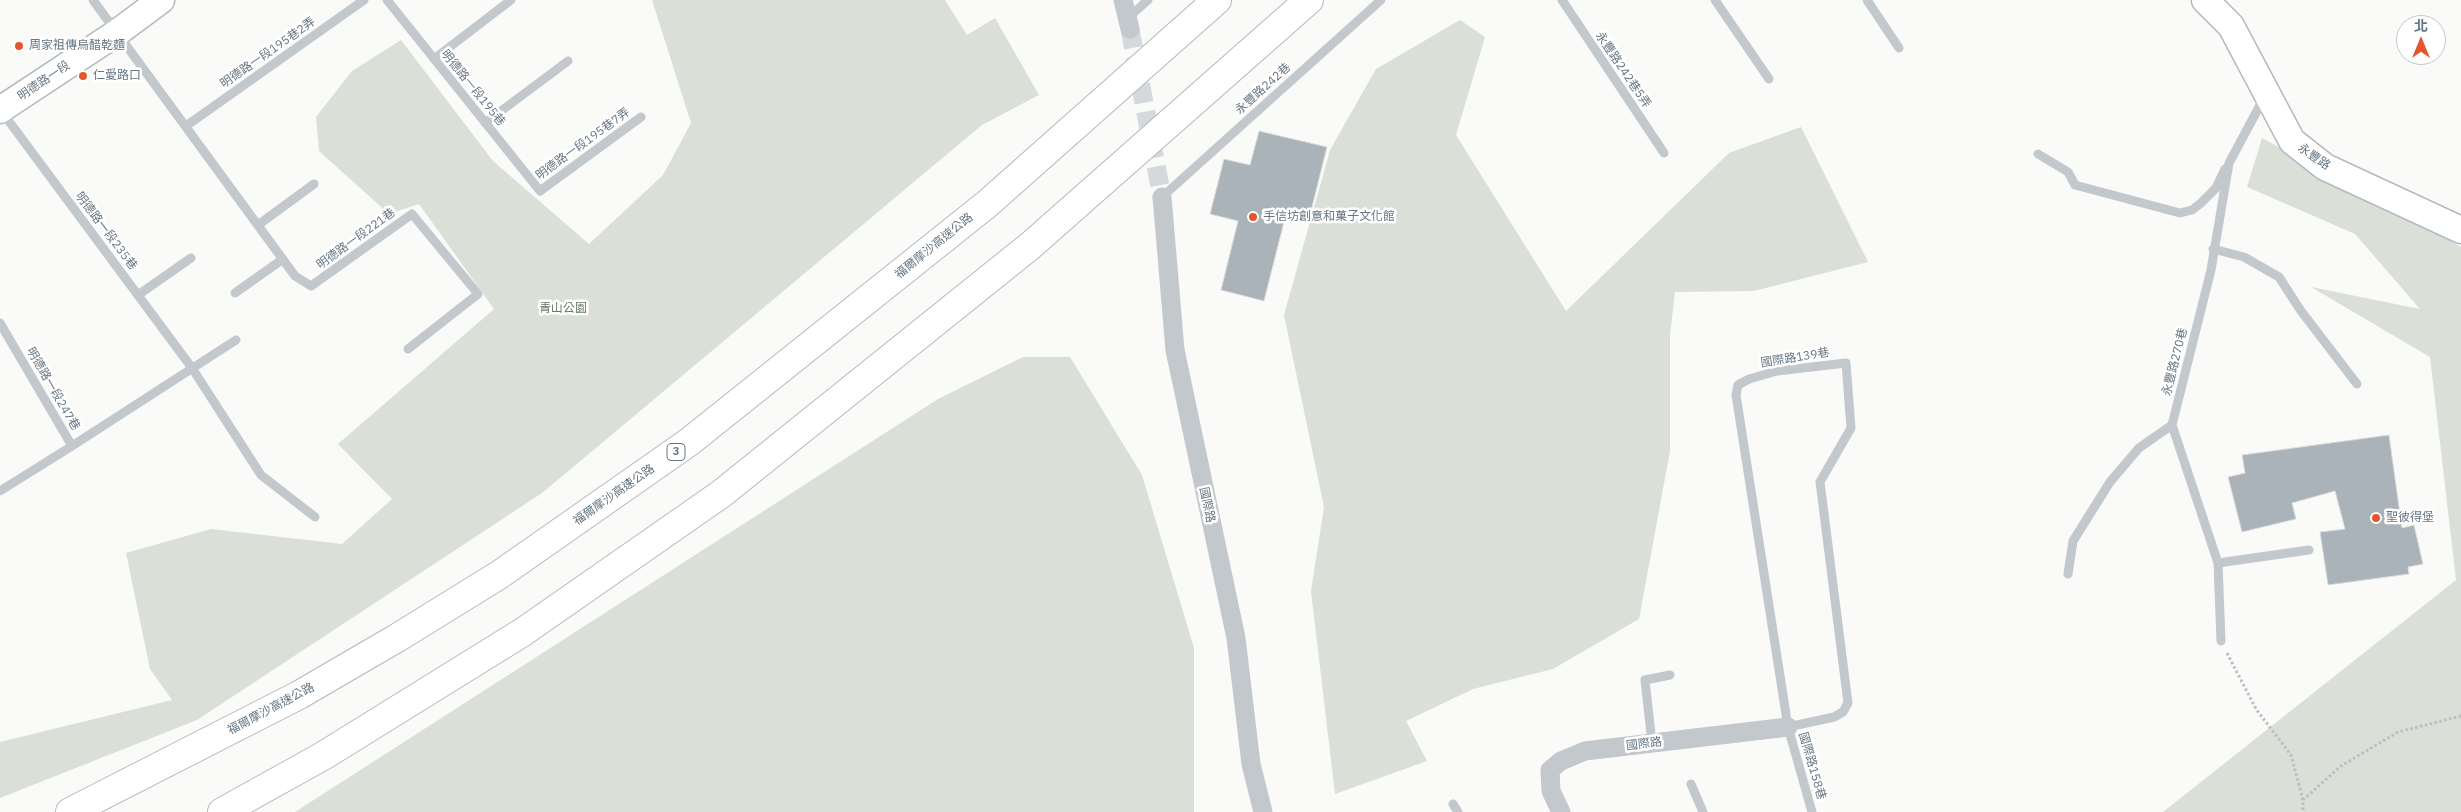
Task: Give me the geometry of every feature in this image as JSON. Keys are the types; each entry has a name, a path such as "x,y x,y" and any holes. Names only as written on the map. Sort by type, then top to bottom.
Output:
{"highway":[{"name":"福爾摩沙高速公路","path":"70,812 300,695 397,638 499,575 681,448 987,204 1217,0"},
{"path":"222,812 323,756 523,632 721,494 1030,246 1309,0"}],"street":[{"name":"明德路一段","path":"0,110 118,32 161,0"},
{"path":"1123,0 1129,24"},
{"name":"永豐路","path":"2205,0 2231,26 2292,141 2326,167 2461,230"},
{"name":"國際路","path":"1162,197 1175,350 1236,638 1251,764 1263,812"},
{"name":"國際路","path":"1561,812 1551,791 1550,770 1556,765 1585,751 1788,727"}],"lane":[{"name":"明德路一段221巷","path":"93,0 295,276 311,286 412,214 478,294 408,349"},
{"name":"明德路一段195巷2弄","path":"186,126 364,0"},
{"name":"明德路一段195巷","path":"388,0 540,191"},
{"path":"434,59 511,0"},
{"path":"1129,24 1148,0"},
{"name":"永豐路242巷","path":"1162,197 1381,0"},
{"name":"永豐路242巷5弄","path":"1562,0 1664,153"},
{"path":"1715,0 1769,78"},
{"path":"1867,0 1899,48"},
{"path":"485,123 568,61"},
{"name":"永豐路270巷","path":"2172,425 2211,270 2229,163 2266,94"},
{"name":"明德路一段235巷","path":"0,110 192,368 261,475 315,517"},
{"name":"明德路一段195巷7弄","path":"540,191 641,117"},
{"path":"2038,154 2068,172 2076,185 2180,213 2192,210 2201,204 2216,188 2229,163"},
{"path":"258,225 314,184"},
{"path":"2214,249 2244,257 2278,277 2301,311 2357,384"},
{"path":"138,295 191,258"},
{"path":"235,293 283,260"},
{"name":"明德路一段247巷","path":"0,323 72,446 0,492"},
{"path":"72,446 236,340"},
{"name":"國際路139巷","path":"1846,364 1850,428 1820,482 1848,703 1843,712 1834,717 1788,727 1736,395 1738,385 1777,371 1846,364"},
{"path":"2068,574 2073,541 2110,482 2139,448 2172,425 2218,563 2221,641"},
{"path":"2218,563 2309,550"},
{"path":"1652,743 1645,680 1670,675"},
{"name":"國際路158巷","path":"1788,727 1812,812"},
{"path":"1691,784 1703,812"},
{"path":"1453,804 1458,812"}],"path":[{"path":"2221,641 2256,709 2291,756 2303,800 2303,812"},
{"path":"2303,800 2341,766 2398,732 2461,716"}],"green space":[{"name":"青山公園","path":"652,0 945,0 967,35 995,18 1039,95 982,125 542,493 197,720 0,798 0,742 172,700 150,669 126,553 211,529 342,544 392,499 338,444 494,309 419,204 389,214 319,151 316,117 352,71 401,40 493,161 589,244 663,175 691,123"},
{"path":"1460,20 1485,37 1456,135 1566,311 1729,153 1801,127 1868,262 1754,291 1675,292 1670,335 1670,451 1639,619 1553,669 1473,689 1406,721 1427,761 1335,794 1311,591 1324,507 1284,315 1330,150 1376,69"},
{"path":"2262,138 2461,247 2461,812 2163,812 2456,580 2430,357 2311,287 2420,309 2355,234 2247,187"},
{"path":"1023,357 1070,357 1142,475 1194,648 1194,812 295,812 938,399"}],"building":[{"name":"手信坊創意和菓子文化館","path":"1259,131 1327,147 1309,219 1286,214 1264,301 1221,290 1238,221 1210,214 1224,159 1250,165"},
{"name":"聖彼得堡","path":"2389,435 2402,528 2414,525 2423,564 2408,567 2409,574 2328,585 2320,532 2345,529 2335,491 2292,503 2296,519 2242,532 2228,477 2245,473 2242,455"}],"tunnel":[{"path":"1130,29 1162,197"}],"place":[{"name":"周家祖傳烏醋乾麵","path":"19,46"},
{"name":"仁愛路口","path":"83,76"},
{"name":"手信坊創意和菓子文化館","path":"1253,217"},
{"name":"聖彼得堡","path":"2376,518"}]}
